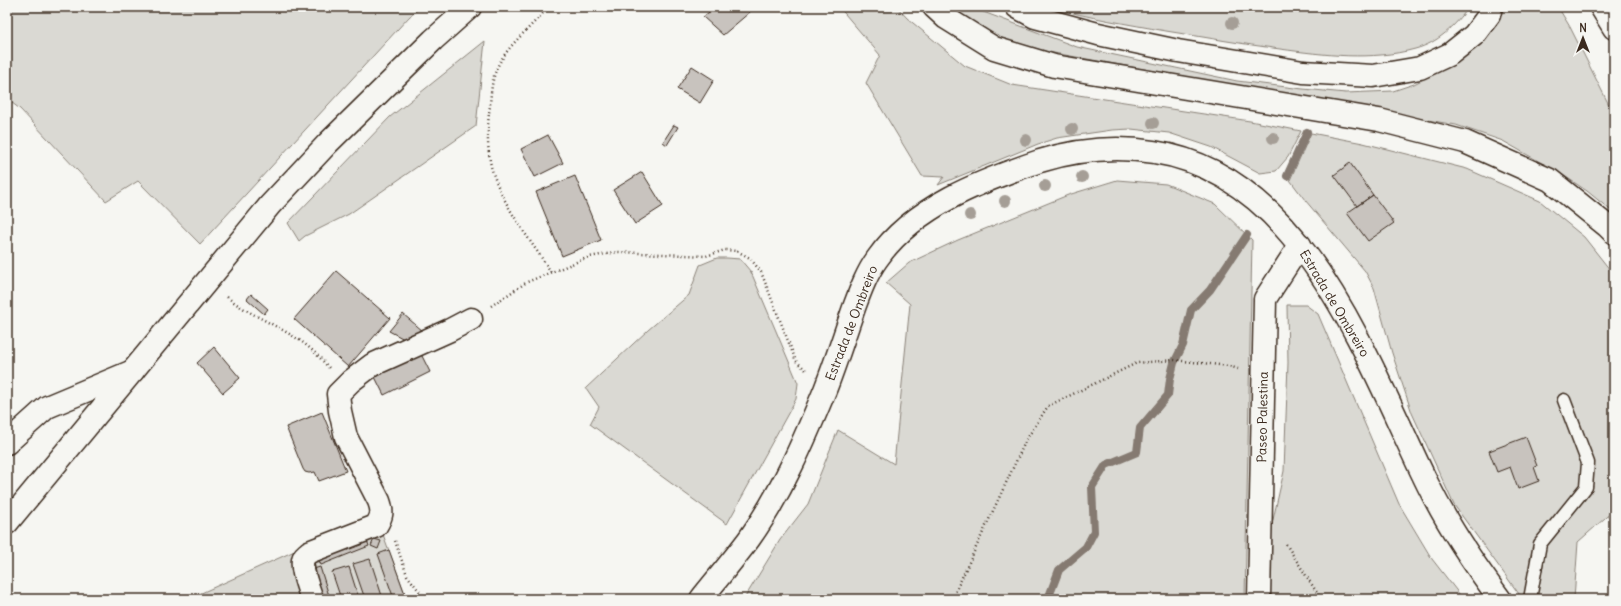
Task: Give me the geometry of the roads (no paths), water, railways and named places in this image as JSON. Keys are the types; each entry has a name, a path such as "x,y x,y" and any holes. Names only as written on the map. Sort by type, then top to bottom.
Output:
{"main road":[{"path":"7,523 270,205 328,143 433,40 470,7"},
{"path":"934,7 946,18 994,48 1054,66 1379,120 1465,142 1550,180 1614,233"},
{"path":"1017,7 1035,17 1091,32 1178,51 1303,72 1373,76 1420,68 1450,54 1474,35 1489,15 1491,7"},
{"path":"1602,7 1614,28"},
{"name":"Estrada de Ombreiro","path":"701,599 749,539 776,495 808,430 826,387 864,280 875,261 900,232 916,218 951,198 997,176 1050,158 1076,152 1123,149 1164,154 1185,159 1218,173 1250,194 1267,208 1300,244 1352,327 1374,368 1425,480 1445,518 1478,569 1500,599"},
{"name":"Paseo Palestina","path":"1259,599 1265,299 1300,244"},
{"path":"312,599 302,563 304,557 309,552 376,526 382,517 382,510 379,501 346,437 338,394 351,380 372,365 471,319"},
{"path":"7,443 47,407 133,371"}],"lane":[{"path":"1530,599 1534,568 1540,544 1586,487 1588,463 1564,400"}],"waterway":[{"path":"1287,176 1307,132"},
{"path":"1048,599 1059,570 1086,547 1094,532 1092,487 1106,465 1137,452 1140,428 1168,395 1174,363 1183,345 1191,310 1210,290 1247,235"}]}
